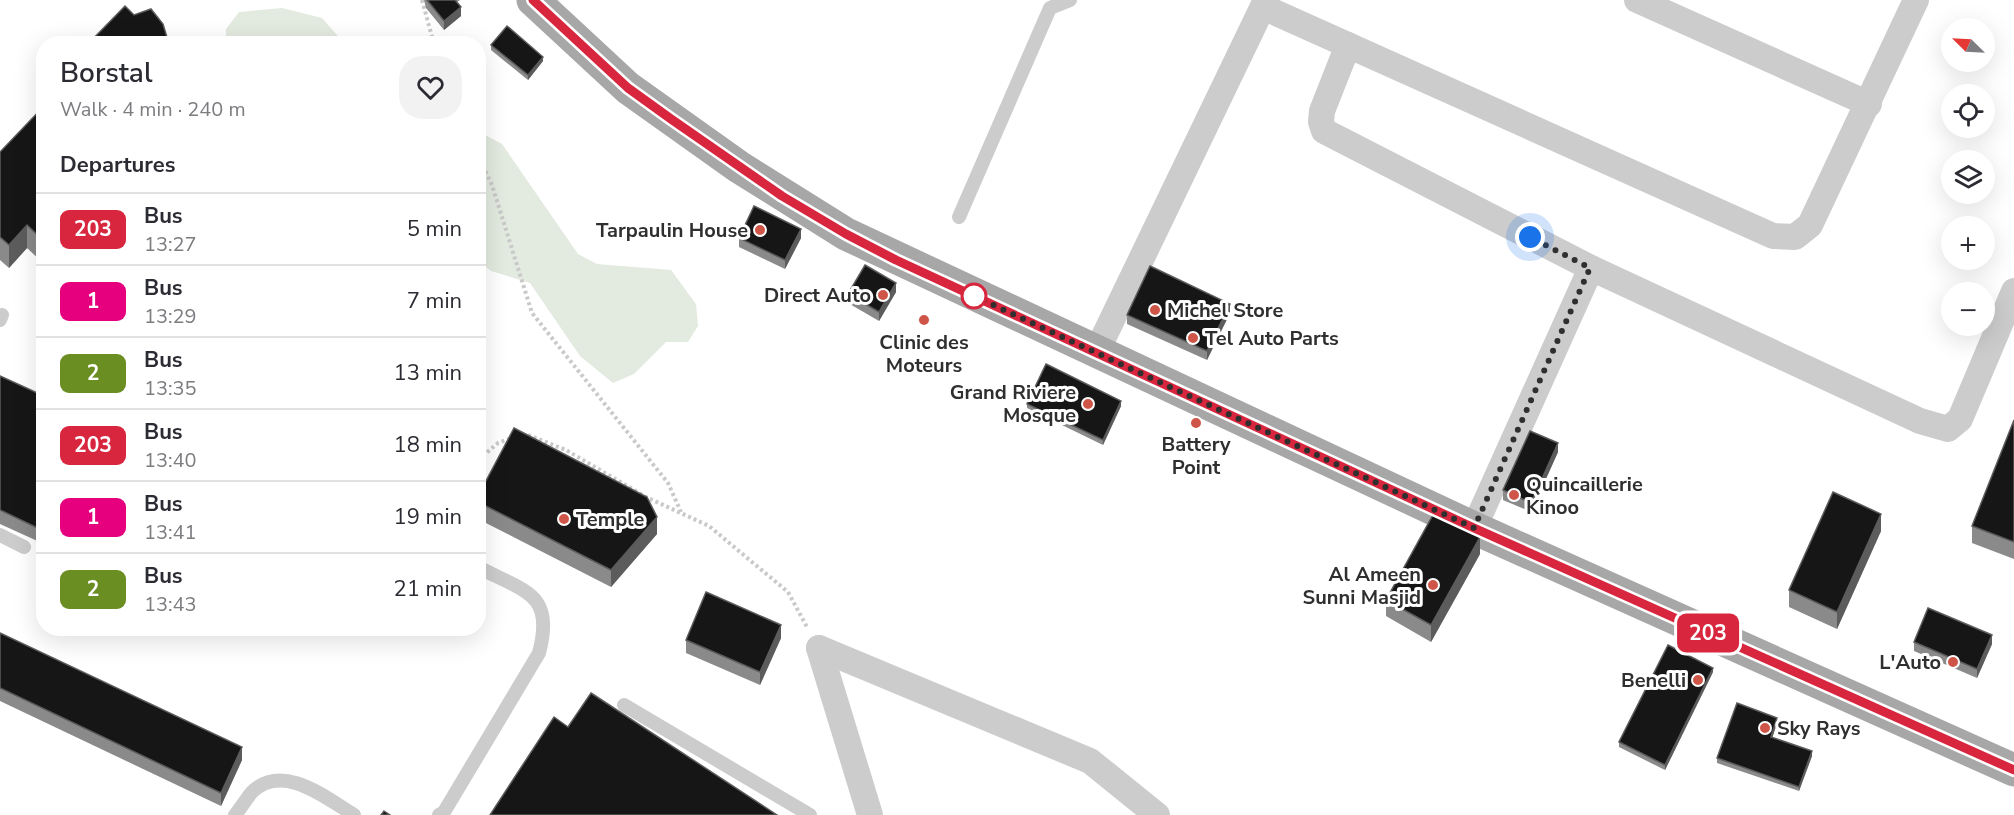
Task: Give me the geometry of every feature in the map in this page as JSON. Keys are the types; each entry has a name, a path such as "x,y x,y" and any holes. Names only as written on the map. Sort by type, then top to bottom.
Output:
{"main road":[{"path":"533,0 628,88 782,196 846,234 896,260 1474,528 2014,770"}],"street":[{"path":"1637,0 1869,104"},
{"path":"1096,353 1264,4 1348,45 1773,236 1796,237 1810,225 1869,104 1916,0"},
{"path":"1348,45 1322,111 1321,122 1324,131 1590,268 1920,421 1948,429 1960,419 2014,291"},
{"path":"1474,528 1590,268"},
{"path":"819,648 870,815"},
{"path":"819,648 1090,761 1157,815"}],"lane":[{"path":"959,217 1050,8 1070,0"},
{"path":"0,535 24,546"},
{"path":"440,815 444,812 539,653 546,628 543,610 533,597 486,571"},
{"path":"624,705 810,815"},
{"path":"235,815 254,791 277,780 304,785 354,815"}],"path":[{"path":"422,0 432,36"},
{"path":"486,172 492,185 531,313 668,483 681,512"},
{"path":"525,434 566,450 646,497 709,526 788,592 819,648"},
{"path":"486,453 498,442 516,437"}],"shaded area":[{"path":"282,8 322,18 338,36 226,36 226,29 239,12"},
{"path":"486,135 502,144 578,254 597,264 671,270 696,304 698,326 688,342 666,342 634,374 613,383 580,356 530,283 491,271 486,267"}],"building":[{"path":"427,0 455,0 461,7 444,21"},
{"path":"125,6 134,15 151,9 163,24 167,36 96,36"},
{"path":"507,26 543,57 528,75 491,45"},
{"path":"36,114 36,233 27,225 9,245 0,237 0,152"},
{"path":"754,206 801,229 785,260 739,238"},
{"path":"865,265 896,283 879,312 848,294"},
{"path":"1150,266 1230,304 1207,351 1127,315"},
{"path":"1046,364 1121,401 1103,440 1027,404"},
{"path":"0,376 36,392 36,527 0,510"},
{"path":"2014,420 2014,542 1972,526"},
{"name":"Temple","path":"514,428 647,497 657,517 611,570 486,506 486,481"},
{"path":"1530,431 1558,443 1531,503 1503,490"},
{"path":"1833,492 1881,514 1837,612 1789,590"},
{"name":"Al Ameen Sunni Masjid","path":"1434,513 1480,537 1431,625 1386,600"},
{"path":"706,592 781,625 760,672 686,640"},
{"path":"1928,608 1992,635 1977,669 1914,642"},
{"path":"0,633 242,747 221,793 0,688"},
{"path":"1668,645 1713,668 1665,765 1619,742"},
{"path":"591,693 777,815 490,815 554,717 568,727"},
{"path":"1737,703 1777,718 1771,737 1812,751 1799,787 1717,758"}],"bus line":[{"name":"203","path":"533,0 628,88 671,119 782,196 846,234 896,260 1455,519 2014,770"}],"place":[{"name":"Tarpaulin House","path":"760,230"},
{"name":"Direct Auto","path":"883,295"},
{"name":"Michel Store","path":"1155,310"},
{"name":"Clinic des Moteurs","path":"924,320"},
{"name":"Tel Auto Parts","path":"1193,338"},
{"name":"Grand Riviere Mosque","path":"1088,404"},
{"name":"Battery Point","path":"1196,423"},
{"name":"Quincaillerie Kinoo","path":"1514,495"},
{"name":"Temple","path":"564,519"},
{"name":"Al Ameen Sunni Masjid","path":"1433,585"},
{"name":"L'Auto","path":"1953,662"},
{"name":"Benelli","path":"1698,680"},
{"name":"Sky Rays","path":"1765,728"}],"route":[{"path":"974,296 1474,528 1590,268 1530,237"}]}
